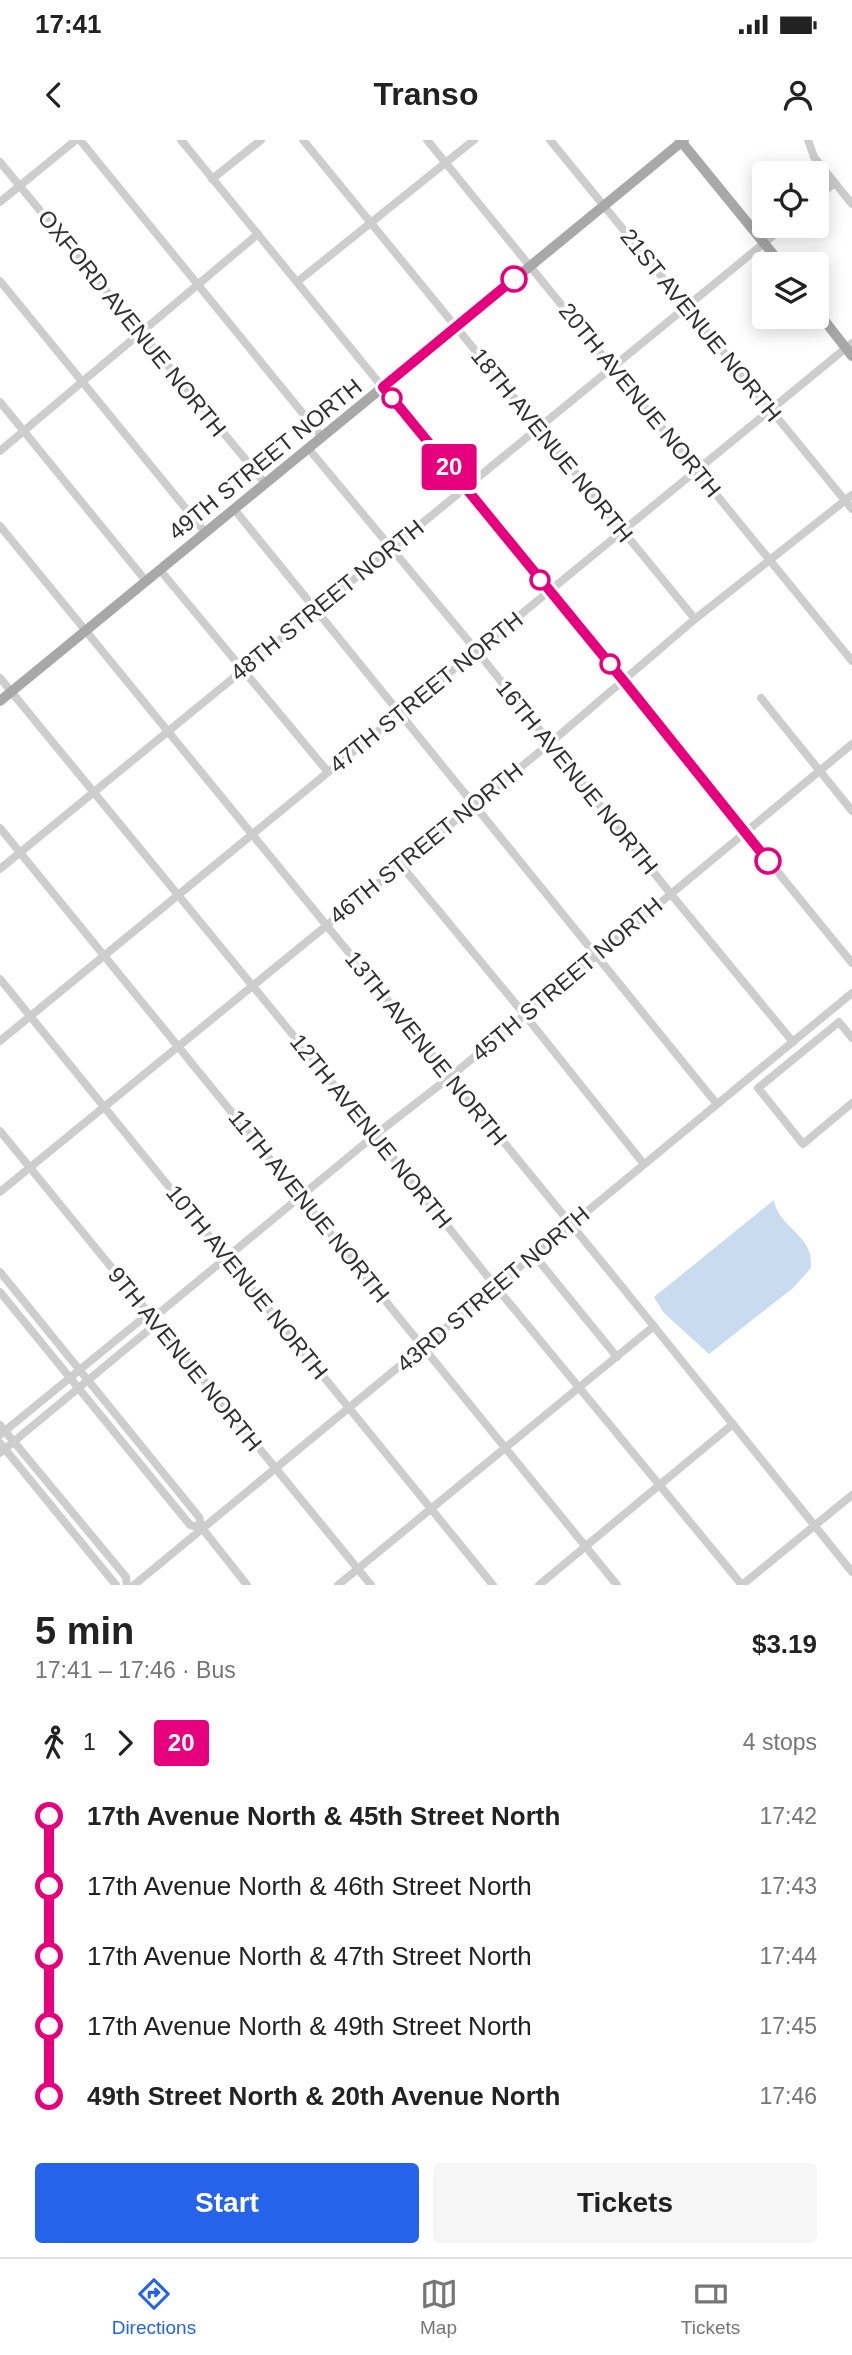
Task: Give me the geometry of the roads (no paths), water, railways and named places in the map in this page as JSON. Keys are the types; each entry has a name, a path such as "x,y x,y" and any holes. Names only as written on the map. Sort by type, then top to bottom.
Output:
{"main road":[{"name":"49TH STREET NORTH","path":"0,701 682,141"},
{"path":"682,141 772,252"},
{"path":"829,325 850,349"}],"street":[{"path":"0,202 78,140 322,437"},
{"path":"181,140 852,963"},
{"path":"212,179 261,140"},
{"name":"18TH AVENUE NORTH","path":"303,140 695,620"},
{"name":"20TH AVENUE NORTH","path":"427,140 852,661"},
{"path":"297,282 474,140"},
{"name":"21ST AVENUE NORTH","path":"550,140 771,410 849,498 852,509"},
{"path":"808,140 814,157 852,204"},
{"name":"OXFORD AVENUE NORTH","path":"0,162 265,483"},
{"path":"829,187 834,183"},
{"path":"0,451 258,234"},
{"name":"48TH STREET NORTH","path":"0,869 771,238"},
{"path":"0,281 205,532"},
{"name":"47TH STREET NORTH","path":"0,1041 622,531 850,349"},
{"path":"0,402 146,580"},
{"name":"16TH AVENUE NORTH","path":"308,448 476,650 792,1043 798,1055"},
{"name":"46TH STREET NORTH","path":"0,1192 549,744 695,620 849,498"},
{"path":"233,509 716,1103"},
{"name":"13TH AVENUE NORTH","path":"0,526 852,1572"},
{"path":"160,570 328,772"},
{"name":"12TH AVENUE NORTH","path":"0,678 742,1585"},
{"path":"761,698 852,811"},
{"name":"45TH STREET NORTH","path":"2,1449 89,1380 152,1319 226,1257 450,1077 852,744"},
{"name":"11TH AVENUE NORTH","path":"0,828 617,1585"},
{"path":"400,864 643,1163"},
{"name":"10TH AVENUE NORTH","path":"0,979 494,1585"},
{"name":"43RD STREET NORTH","path":"134,1585 852,993"},
{"path":"852,1038 839,1022 758,1088 803,1144 852,1103"},
{"name":"9TH AVENUE NORTH","path":"0,1131 370,1585"},
{"path":"534,1255 617,1357"},
{"path":"0,1272 199,1517 202,1528 247,1585"},
{"path":"0,1292 190,1525 202,1528"},
{"name":"45TH STREET NORTH","path":"2,1431 80,1370 152,1319"},
{"path":"338,1585 654,1326"},
{"path":"539,1585 733,1424"},
{"path":"2,1431 14,1441 126,1577 127,1585"},
{"path":"2,1449 116,1585"},
{"path":"742,1585 852,1495"}],"water":[{"path":"774,1200 784,1221 801,1238 810,1253 811,1268 793,1288 709,1354 664,1313 654,1297"}]}
